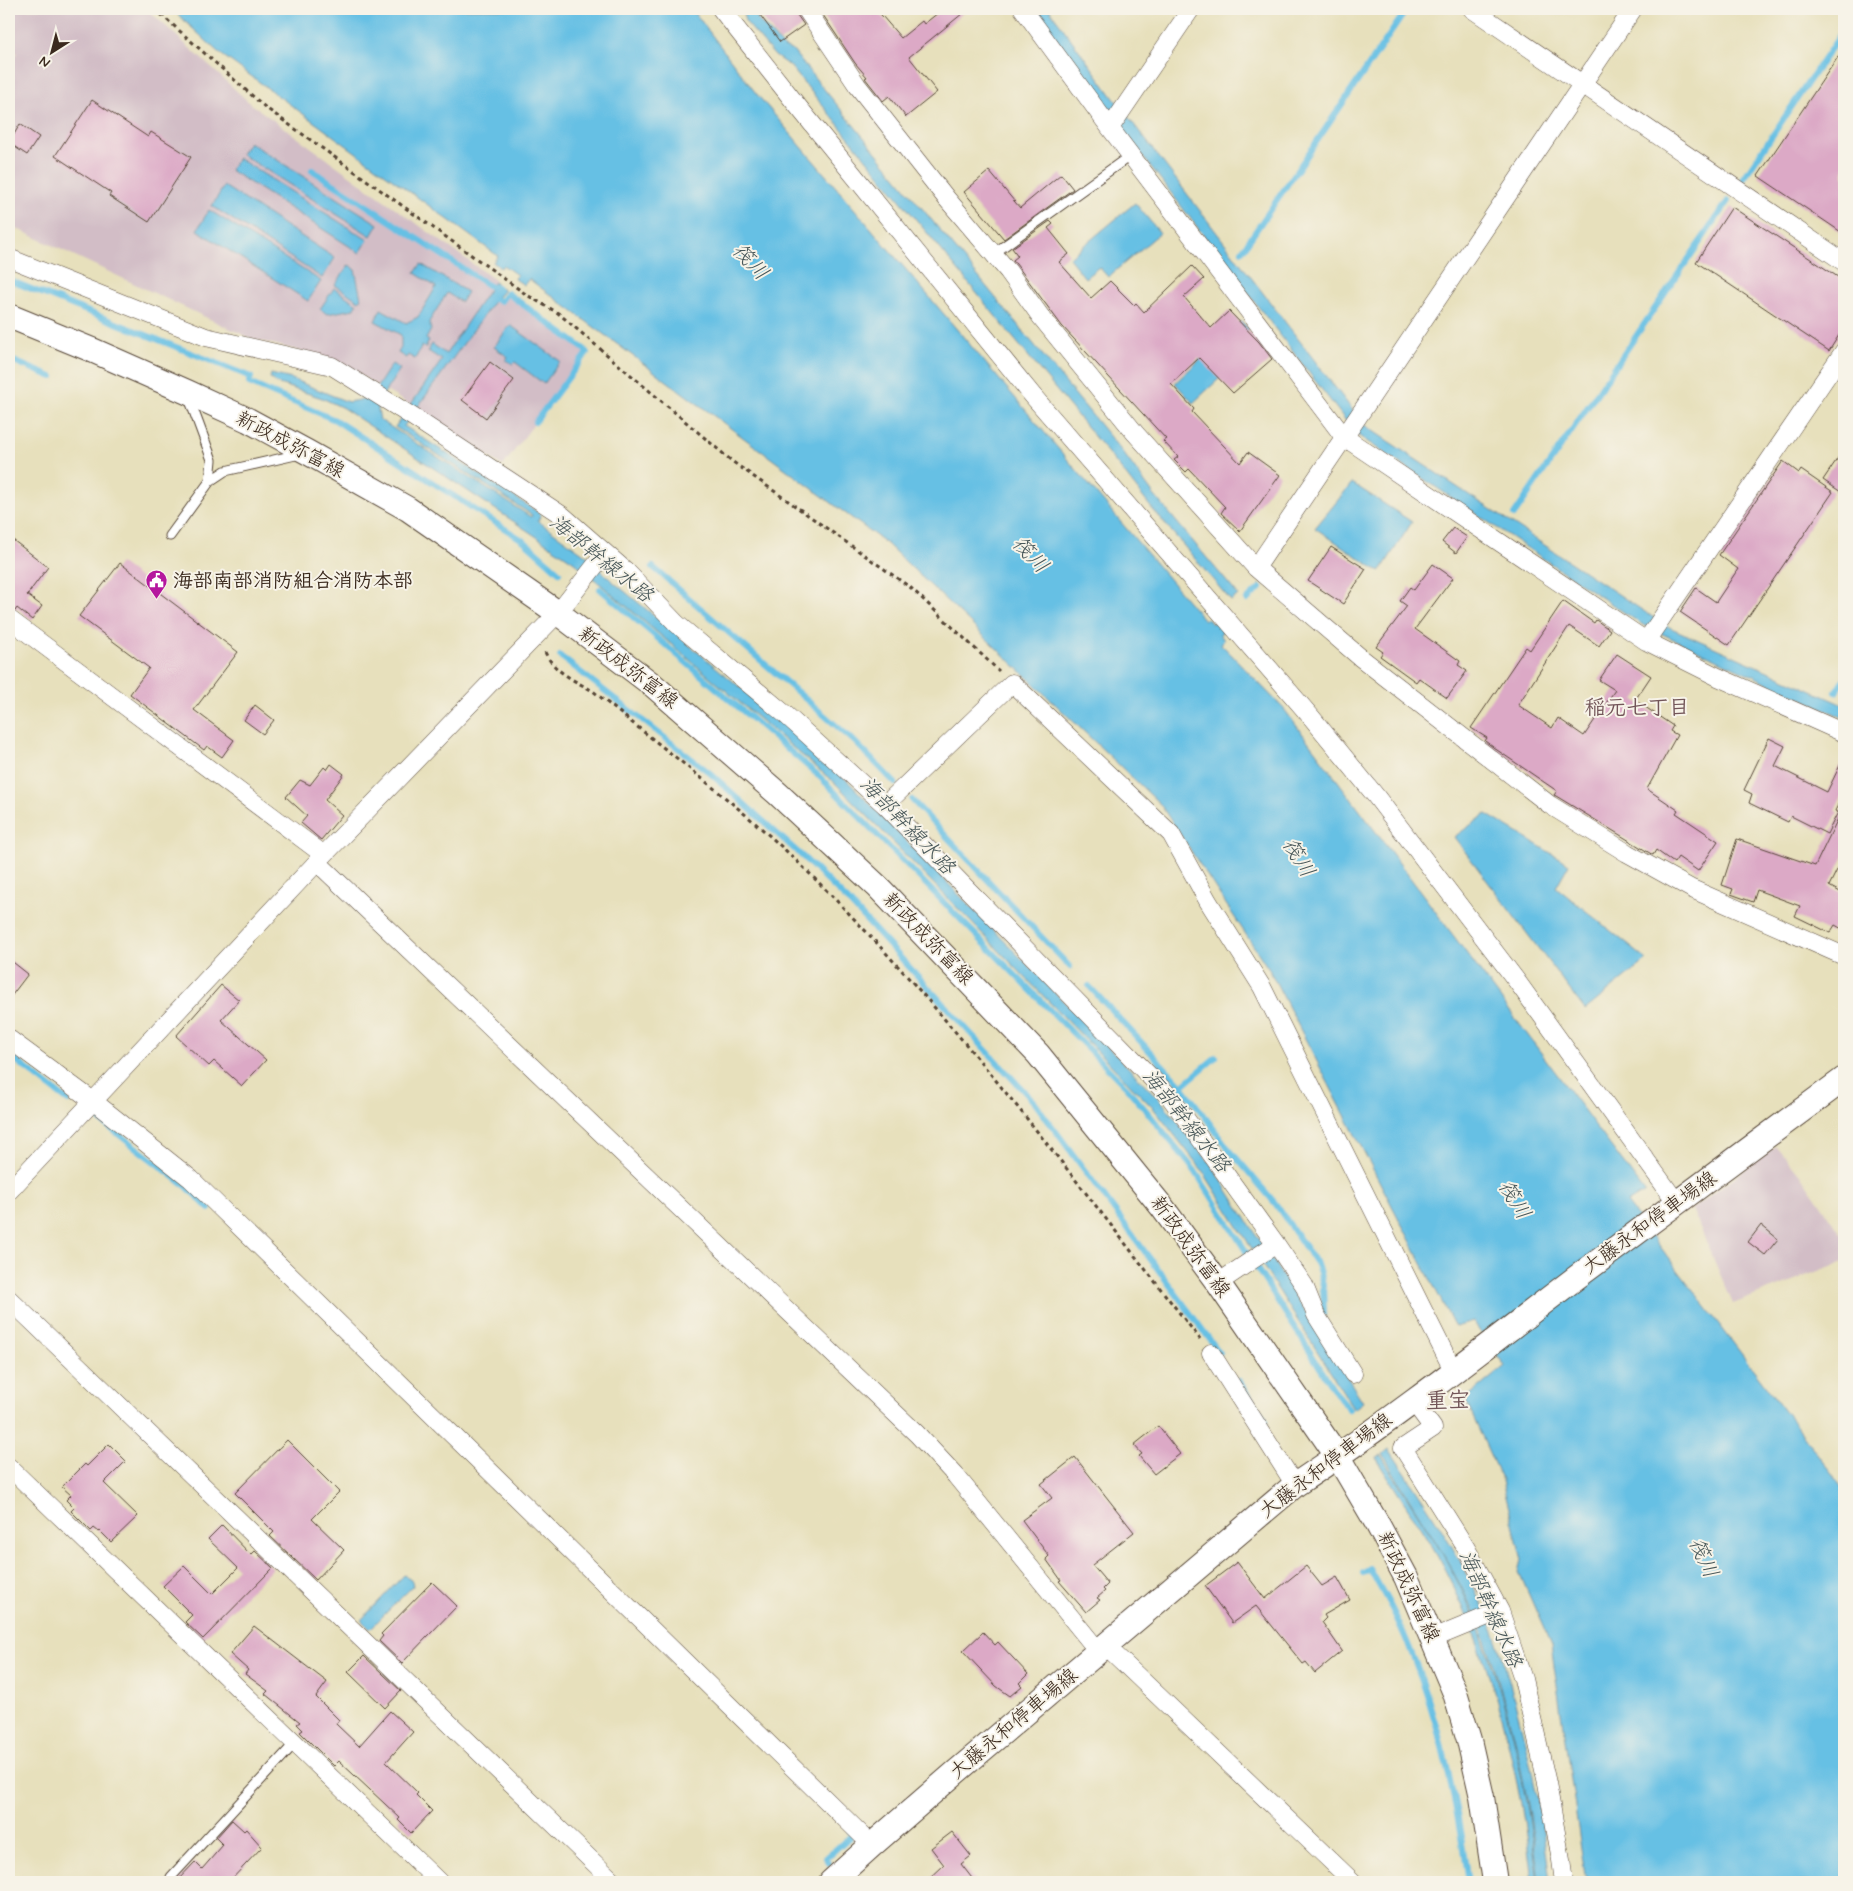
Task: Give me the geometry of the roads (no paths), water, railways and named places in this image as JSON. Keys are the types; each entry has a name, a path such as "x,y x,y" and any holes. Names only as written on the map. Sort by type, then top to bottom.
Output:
{"main road":[{"name":"新政成弥富線","path":"9,316 92,350 248,420 408,510 558,613 654,686 777,793 878,887 1038,1054 1162,1207 1218,1283 1338,1457 1406,1577 1442,1635 1454,1693 1470,1740 1482,1797 1495,1882"},
{"name":"大藤永和停車場線","path":"831,1882 1295,1485 1338,1457 1844,1079"}],"street":[{"path":"721,9 1033,396 1312,718 1375,795 1516,980 1678,1203"},
{"path":"806,9 857,85 947,199 1008,271 1041,317 1129,425 1256,568 1361,658 1550,805 1627,853 1692,890 1844,956"},
{"path":"1023,9 1131,155 1350,427 1648,638 1718,677 1844,733"},
{"path":"1111,126 1191,9"},
{"path":"1472,9 1583,82 1844,262"},
{"path":"1256,568 1633,9"},
{"path":"9,258 206,338 332,366 408,413 563,516 602,557 627,572 677,624 786,715 885,804 1170,1097 1273,1246 1304,1285 1316,1315 1353,1374"},
{"path":"1648,638 1844,351"},
{"path":"9,1191 321,859 558,613 602,557"},
{"path":"9,619 321,859 917,1434 956,1476 1102,1649 1353,1882"},
{"path":"885,804 1012,683 1171,834 1208,900 1262,987 1453,1370"},
{"path":"9,1038 93,1101 191,1179 872,1845"},
{"path":"1218,1283 1273,1246"},
{"path":"9,1299 614,1882"},
{"path":"1211,1353 1295,1485"},
{"path":"1413,1401 1433,1428 1403,1448 1466,1548 1496,1613 1526,1689 1547,1783 1562,1860 1564,1882"},
{"path":"9,1467 439,1882"},
{"path":"1442,1635 1496,1613"}],"lane":[{"path":"993,254 1131,155"},
{"path":"186,392 212,460 210,481"},
{"path":"170,536 210,481 224,471 307,452"},
{"path":"171,1877 295,1743"}],"water":[{"name":"筏川","path":"172,9 692,9 755,92 1204,620 1207,618 1212,624 1215,621 1223,631 1220,634 1224,640 1221,644 1284,709 1645,1192 1627,1203 1844,1489 1844,1882 1586,1882 1551,1645 1519,1572 1522,1560 1502,1481 1465,1399 1505,1366 1473,1322 1455,1327 1270,971 1160,804 887,544 529,279 524,285 515,279 517,275 503,265 501,268 493,262 498,256 218,52"},
{"path":"742,9 754,9 758,20 784,47 793,51 1124,454 1154,495 1238,595 1231,601 1149,505 791,67 775,56 745,21"},
{"path":"1034,9 1049,9 1116,101 1364,425 1669,627 1844,705 1844,718 1643,625 1356,434 1122,129"},
{"path":"249,142 378,224 371,236 241,154"},
{"path":"238,158 368,240 360,253 230,170"},
{"path":"224,186 335,258 322,278 212,206"},
{"path":"1135,203 1160,233 1108,277 1099,267 1085,278 1069,258"},
{"path":"209,210 321,281 308,301 197,230"},
{"path":"421,264 467,292 461,302 447,293 429,322 431,330 426,339 429,341 425,348 422,346 415,359 408,355 406,358 398,353 401,347 401,335 375,321 381,309 406,323 418,317 436,287 415,273"},
{"path":"349,265 355,269 361,299 359,301 335,285"},
{"path":"494,282 504,290 404,426 541,514 538,521 587,556 611,580 823,756 1162,1102 1213,1167 1363,1402 1354,1409 1202,1170 1154,1109 836,784 573,561 343,408 322,398 276,383 270,378 271,374 292,379 348,402 370,398 392,364 400,369 377,404 380,420 531,517 532,515 395,427 442,360 428,351 432,344 446,354"},
{"path":"334,288 357,304 354,309 327,314 320,309"},
{"path":"1241,321 1249,329 1209,367 1220,378 1193,403 1175,383"},
{"path":"510,325 560,361 544,384 515,362 513,364 506,360 508,357 494,347"},
{"path":"1352,483 1412,522 1380,572 1315,528"},
{"path":"1486,814 1569,864 1556,887 1647,960 1585,1010 1454,837"},
{"path":"1389,1449 1428,1507 1464,1567 1499,1645 1532,1772 1550,1882 1539,1882 1531,1820 1519,1760 1509,1719 1484,1637 1463,1591 1441,1551 1383,1454"},
{"path":"1381,1455 1454,1574 1478,1626 1502,1697 1512,1734 1527,1809 1538,1882 1532,1882 1513,1763 1503,1723 1478,1644 1463,1607 1439,1558 1380,1465 1377,1457"},
{"path":"404,1575 412,1581 413,1586 370,1629 361,1620"}],"waterway":[{"path":"1242,251 1407,9"},
{"path":"1743,179 1844,29"},
{"path":"312,170 491,287 498,288"},
{"path":"1514,515 1728,201"},
{"path":"9,280 251,377 249,383 335,420 524,541 559,572"},
{"path":"491,298 501,301 507,293 587,353 535,422"},
{"path":"9,359 52,377"},
{"name":"海部幹線水路","path":"653,567 854,741 895,783"},
{"path":"1247,600 1260,588"},
{"path":"600,589 819,776 1127,1088 1195,1171 1338,1396 1349,1409"},
{"path":"560,656 710,773 803,857 849,902 1035,1103 1219,1352"},
{"path":"1836,692 1844,679"},
{"name":"海部幹線水路","path":"912,800 1070,967"},
{"name":"海部幹線水路","path":"1089,986 1182,1086 1228,1148 1275,1203 1318,1266 1323,1285 1324,1313"},
{"path":"9,1055 68,1101"},
{"name":"海部幹線水路","path":"1182,1086 1216,1057"},
{"path":"100,1120 186,1186 209,1209"},
{"path":"1239,1381 1266,1421"},
{"path":"1363,1573 1370,1569 1387,1600 1397,1619 1422,1682 1433,1715 1450,1781 1468,1882"},
{"path":"829,1863 826,1858 853,1834 850,1831"}],"place":[{"name":"海部南部消防組合消防本部","path":"157,600"}],"district":[{"name":"稲元七丁目","path":"1637,708"},
{"name":"重宝","path":"1448,1401"}]}
